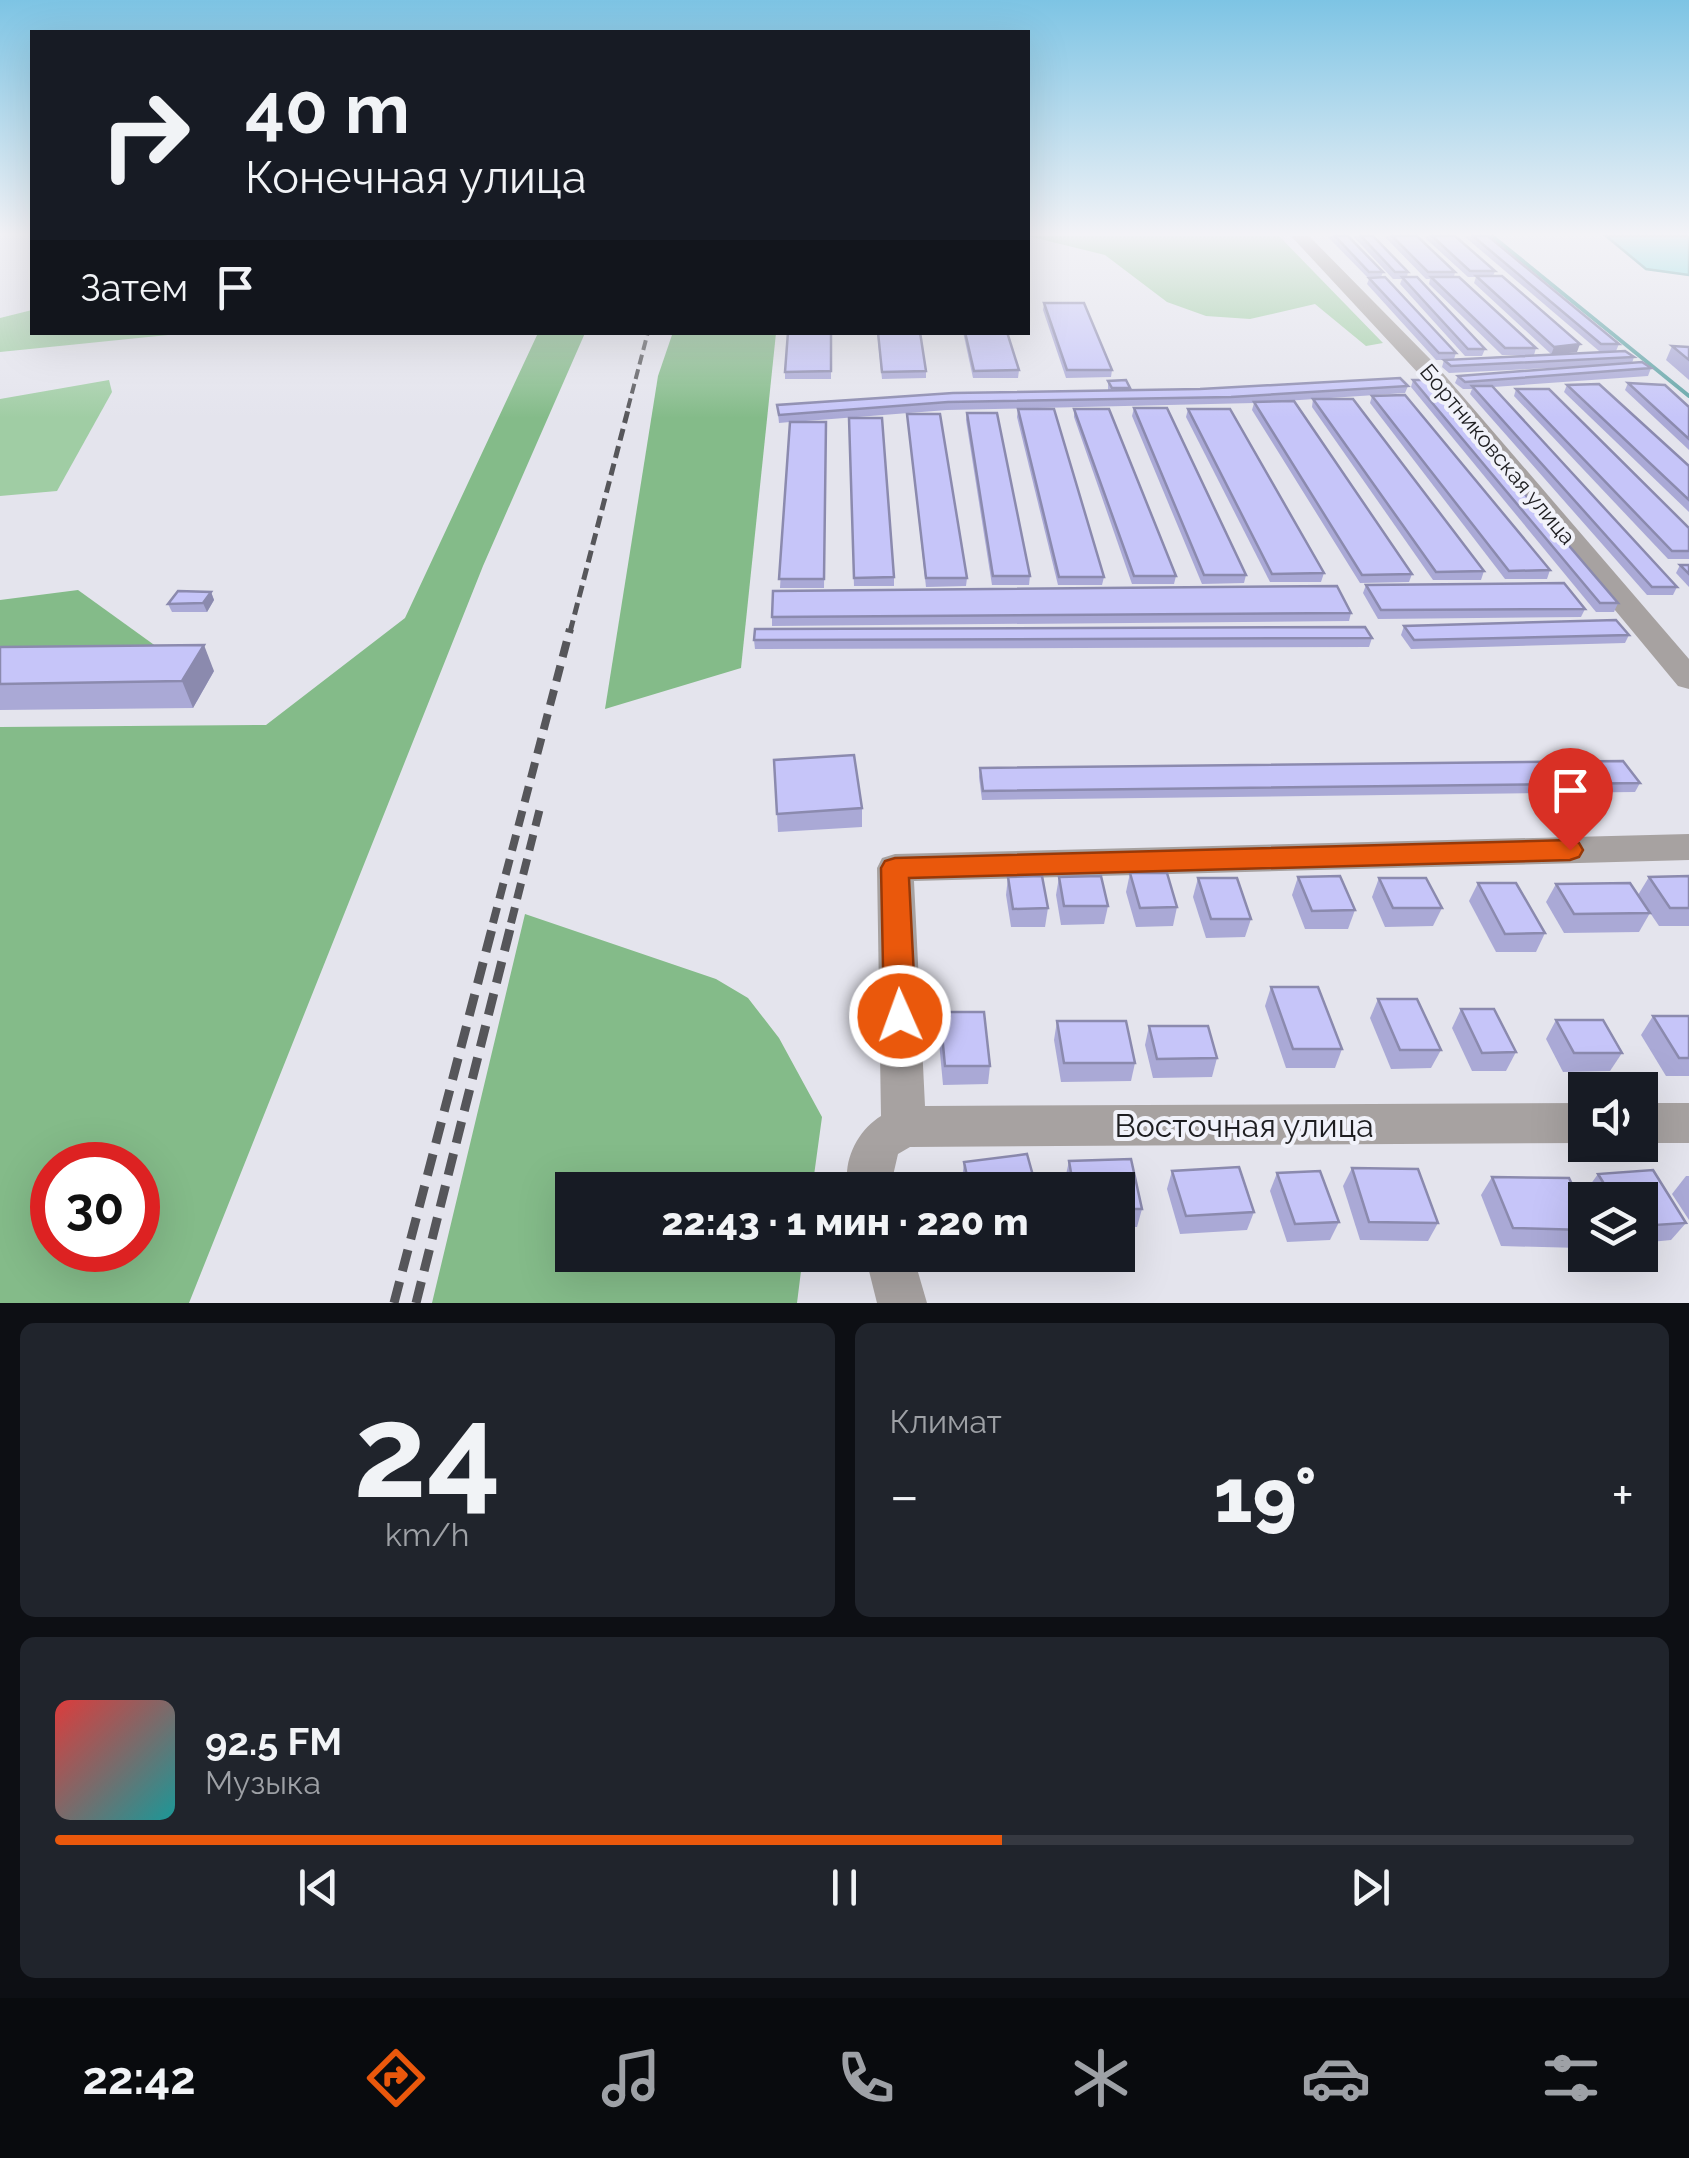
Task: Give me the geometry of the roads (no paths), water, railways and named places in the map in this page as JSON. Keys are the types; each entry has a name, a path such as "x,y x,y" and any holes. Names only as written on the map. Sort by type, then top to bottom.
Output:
{"street":[{"name":"Бортниковская улица","path":"1358,297 1427,369 1689,679"},
{"path":"871,1172 878,1142 904,1127 895,868 1689,847"},
{"name":"Восточная улица","path":"904,1127 1568,1123"},
{"path":"1658,1123 1689,1123"},
{"path":"894,1272 902,1303"}],"waterway":[{"path":"1567,297 1689,396"}],"railway":[{"path":"628,408 647,335"},
{"path":"570,632 629,406"},
{"path":"493,923 570,629"},
{"path":"511,923 540,808"},
{"path":"394,1303 494,921"},
{"path":"416,1303 512,921"}]}
